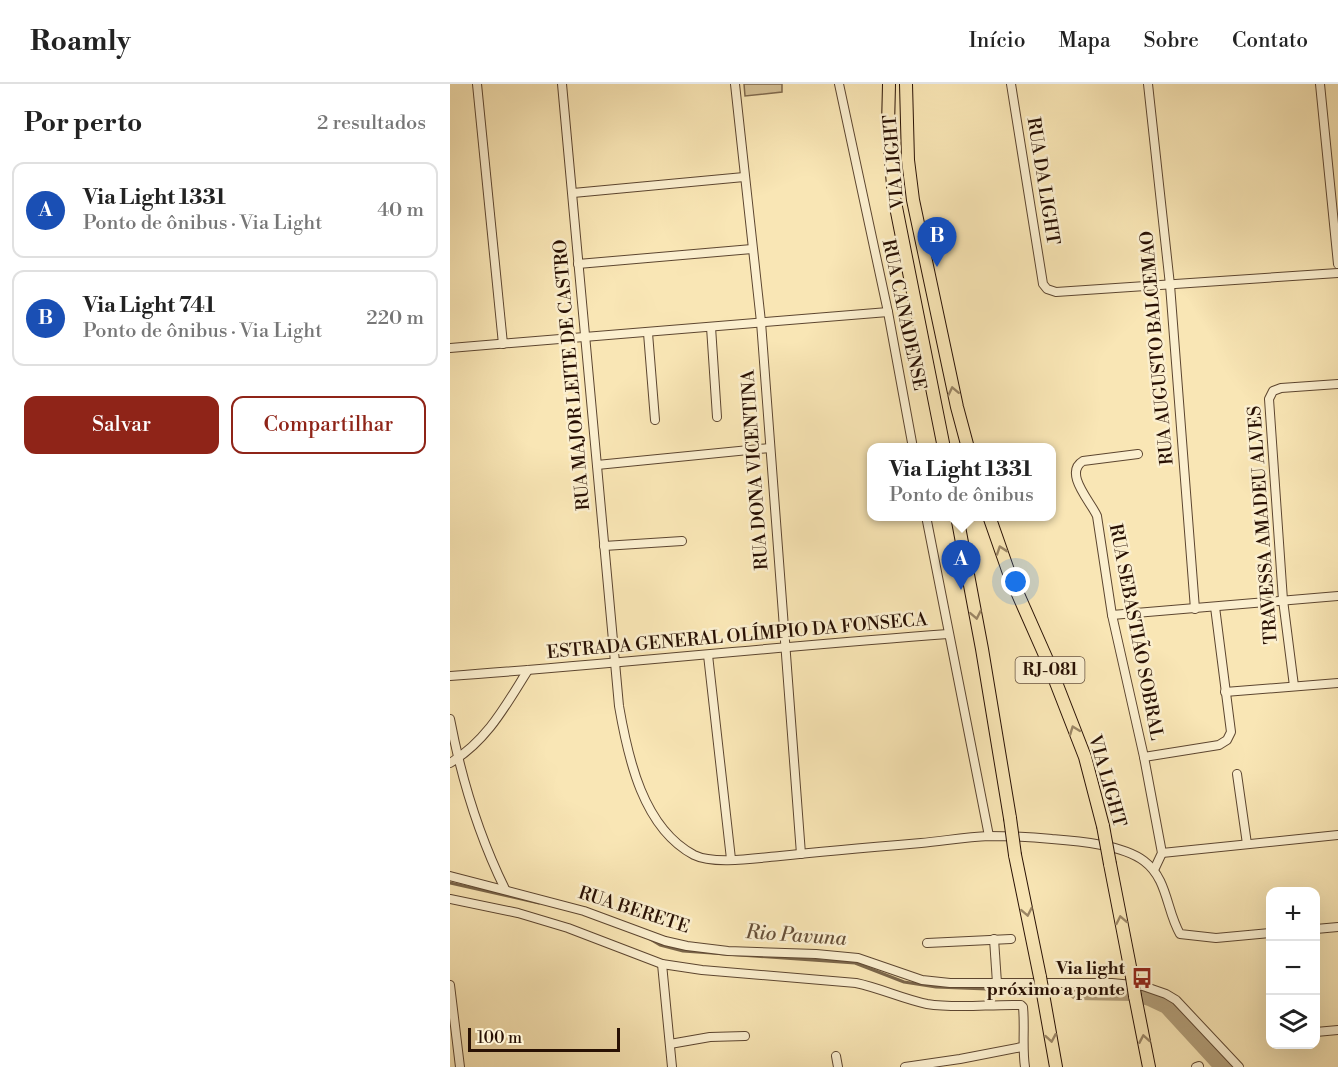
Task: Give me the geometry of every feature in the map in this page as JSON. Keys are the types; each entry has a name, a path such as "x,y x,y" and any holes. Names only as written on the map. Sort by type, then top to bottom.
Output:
{"main road":[{"name":"VIA LIGHT","path":"889,84 888,127 894,197 943,443"},
{"name":"VIA LIGHT","path":"906,84 908,160 913,200 957,407 967,443"},
{"path":"958,521 982,649 1015,855 1056,1067"},
{"name":"VIA LIGHT","path":"991,521 1010,576 1085,757 1103,826 1149,1067"}],"street":[{"path":"477,84 503,344"},
{"name":"RUA MAJOR LEITE DE CASTRO","path":"562,84 619,706 629,758 652,812 672,839 696,856 706,859 731,859 989,836 1040,838 1087,843 1134,855 1154,870"},
{"name":"RUA DONA VICENTINA","path":"735,84 760,322 801,854"},
{"name":"RUA CANADENSE","path":"839,84 888,312 912,443"},
{"name":"RUA DA LIGHT","path":"1011,84 1043,284 1047,290 1056,292 1170,285"},
{"name":"RUA AUGUSTO BALCEMAO","path":"1148,84 1170,285 1195,609"},
{"path":"1320,84 1338,264"},
{"path":"573,193 744,177"},
{"path":"578,264 752,249"},
{"path":"1170,285 1338,273"},
{"path":"450,348 888,312"},
{"path":"711,327 717,417"},
{"path":"648,333 655,420"},
{"name":"TRAVESSA AMADEU ALVES","path":"1294,686 1282,600 1269,399 1273,391 1281,388 1338,384"},
{"path":"597,465 770,448"},
{"name":"RUA SEBASTIÃO SOBRAL","path":"1138,454 1083,461 1077,465 1076,470 1081,492 1097,516 1112,615 1144,757 1162,852"},
{"path":"927,521 989,836"},
{"path":"604,546 681,541"},
{"path":"1112,615 1338,596"},
{"path":"1144,757 1219,745 1227,740 1231,732 1215,607"},
{"name":"ESTRADA GENERAL OLÍMPIO DA FONSECA","path":"450,676 948,634"},
{"path":"708,655 731,859"},
{"name":"ESTRADA GENERAL OLÍMPIO DA FONSECA","path":"454,760 485,735 528,670"},
{"path":"1225,692 1338,683"},
{"path":"450,719 454,760 491,861 505,889"},
{"path":"1237,774 1247,844"},
{"path":"1266,933 1216,938 1180,934 1161,882 1154,870 1162,852 1338,836"},
{"name":"RUA BERETE","path":"450,876 584,911 665,941 687,946 728,951 858,958 922,980 997,984 1112,983 1143,986 1176,1000 1239,1067"},
{"name":"RUA BERETE","path":"450,899 518,913 568,928 662,964 702,970 856,983 899,997 949,1007 1021,1005 1024,1017 1022,1047"},
{"path":"1320,929 1338,927"},
{"path":"994,939 997,984"},
{"path":"927,944 1011,939"},
{"path":"662,964 672,1067"},
{"path":"450,985 460,1067"},
{"path":"1320,1032 1338,1030"},
{"path":"670,1044 745,1036"},
{"path":"905,1067 1022,1047 1024,1067"},
{"path":"836,1056 838,1067"}],"shaded area":[{"path":"744,84 782,84 782,92 745,96"}],"waterway":[{"name":"Rio Pavuna","path":"450,883 539,903"},
{"name":"Rio Pavuna","path":"650,939 660,945 683,951 855,963 904,982 936,987 1039,991"},
{"name":"Rio Pavuna","path":"1045,991 1077,991"},
{"name":"Rio Pavuna","path":"1077,991 1133,992 1167,1005 1224,1067"}],"place":[{"name":"Via Light 741","path":"937,267"},
{"name":"Via Light 1331","path":"961,590"},
{"name":"Via light próximo a ponte","path":"1142,978"}]}
